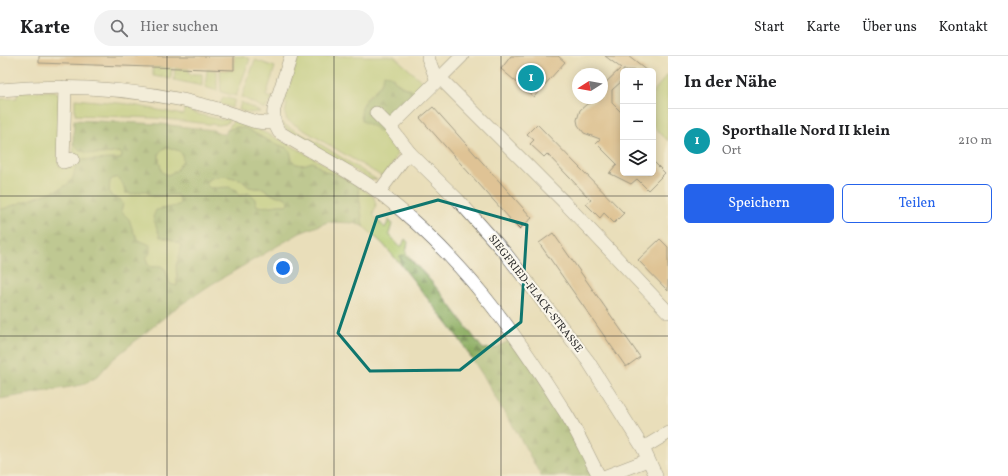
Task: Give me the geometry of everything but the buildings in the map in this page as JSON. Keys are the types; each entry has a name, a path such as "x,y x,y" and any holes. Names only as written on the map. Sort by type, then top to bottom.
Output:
{"street":[{"path":"291,56 274,108 274,122 279,132 345,170 379,192 426,232 474,282 505,323 564,410 599,476"},
{"path":"429,56 428,58 438,80 496,134 579,217 668,312"},
{"path":"390,127 462,56"},
{"path":"0,90 65,87 158,95 214,108 262,124 274,122"},
{"path":"65,87 63,162 73,159"},
{"name":"SIEGFRIED-FLACK-STRASSE","path":"376,113 390,127 410,152 459,201 506,254 588,361 643,448 656,476"},
{"path":"379,192 410,152"},
{"path":"643,448 668,433"},
{"path":"606,476 648,460"}],"highlighted area":[{"path":"438,200 527,225 521,322 460,370 370,371 338,333 377,217"}],"green space":[{"path":"234,56 243,56 250,59 236,96 221,92 220,70 234,70"},
{"path":"298,56 394,56 424,83 425,87 396,118 408,88 399,85 393,77 383,78 380,86 366,98 374,127 377,130 385,129 390,135 397,153 394,162 383,177 287,120 285,114 287,103 283,102"},
{"path":"255,60 275,67 266,96 273,98 265,109 242,97"},
{"path":"153,67 172,68 171,79 153,76"},
{"path":"175,68 189,69 189,74 202,74 202,86 174,80"},
{"path":"207,70 217,70 217,91 205,87"},
{"path":"384,74 390,75 403,87 412,90 412,94 409,100 394,115 383,131 379,132 374,127 362,121 361,113 366,100 379,86"},
{"path":"668,74 668,141 656,129 656,88"},
{"path":"55,91 60,95 59,166 75,166 73,143 81,151 101,154 120,152 122,155 121,159 81,160 73,178 60,189 0,210 0,99 17,98 17,92"},
{"path":"223,97 235,100 232,108 220,104"},
{"path":"75,99 128,104 183,115 185,106 189,107 190,112 222,120 227,118 230,119 226,124 218,125 156,118 75,115"},
{"path":"241,102 260,112 249,113 239,110"},
{"path":"74,120 161,124 213,130 225,135 227,130 237,127 245,128 269,141 287,148 290,151 292,160 296,164 303,165 312,162 326,172 340,176 358,186 363,226 353,223 328,222 300,233 212,284 176,308 112,360 97,377 82,385 0,399 0,210 60,189 73,178 75,169 80,160 121,159 122,155 120,152 100,154 90,153 80,150 73,143","holes":["168,147 179,151 182,154 183,160 177,170 168,175 162,172 159,161 159,153","224,176 240,179 249,187 263,188 273,195 285,197 289,202 286,205 265,207 257,206 254,197 249,193 239,196 237,190 229,187 210,188 206,184 206,181 212,178","117,177 123,184 125,193 132,194 144,191 153,196 177,195 180,200 180,204 156,210 153,217 160,237 170,239 181,245 177,262 177,286 170,284 165,269 161,266 152,267 148,265 146,258 150,253 150,245 139,240 133,231 129,219 121,211 123,204 120,199 112,197 109,192 110,180"]},
{"path":"234,120 289,144 358,186 340,176 326,172 313,162 303,165 296,164 292,160 290,151 287,148 269,141 245,128 237,127 227,130"},
{"path":"281,123 320,144 377,180 369,179 286,129"},
{"path":"168,147 182,153 183,160 177,170 168,175 162,173 159,153"},
{"path":"224,176 240,179 249,187 263,188 273,195 285,197 289,202 286,205 265,207 257,206 254,197 249,193 239,196 237,190 229,188 210,188 206,184 206,181 212,178"},
{"path":"117,177 132,194 144,191 153,196 177,195 180,200 180,204 176,206 164,238 170,239 181,245 181,252 176,265 177,287 170,284 165,269 161,266 152,267 148,265 139,240 133,231 129,219 121,211 109,192 110,180"},
{"path":"358,186 374,197 376,205 373,215 385,228 389,220 392,224 389,234 399,246 402,246 405,239 408,242 406,253 415,264 404,255 400,256 402,266 383,244 363,226"},
{"path":"404,255 426,275 483,349 496,348 515,337 599,476 541,476 515,429 460,340 402,266 400,256"}],"place":[{"name":"Sporthalle Nord II klein","path":"531,78"}]}
